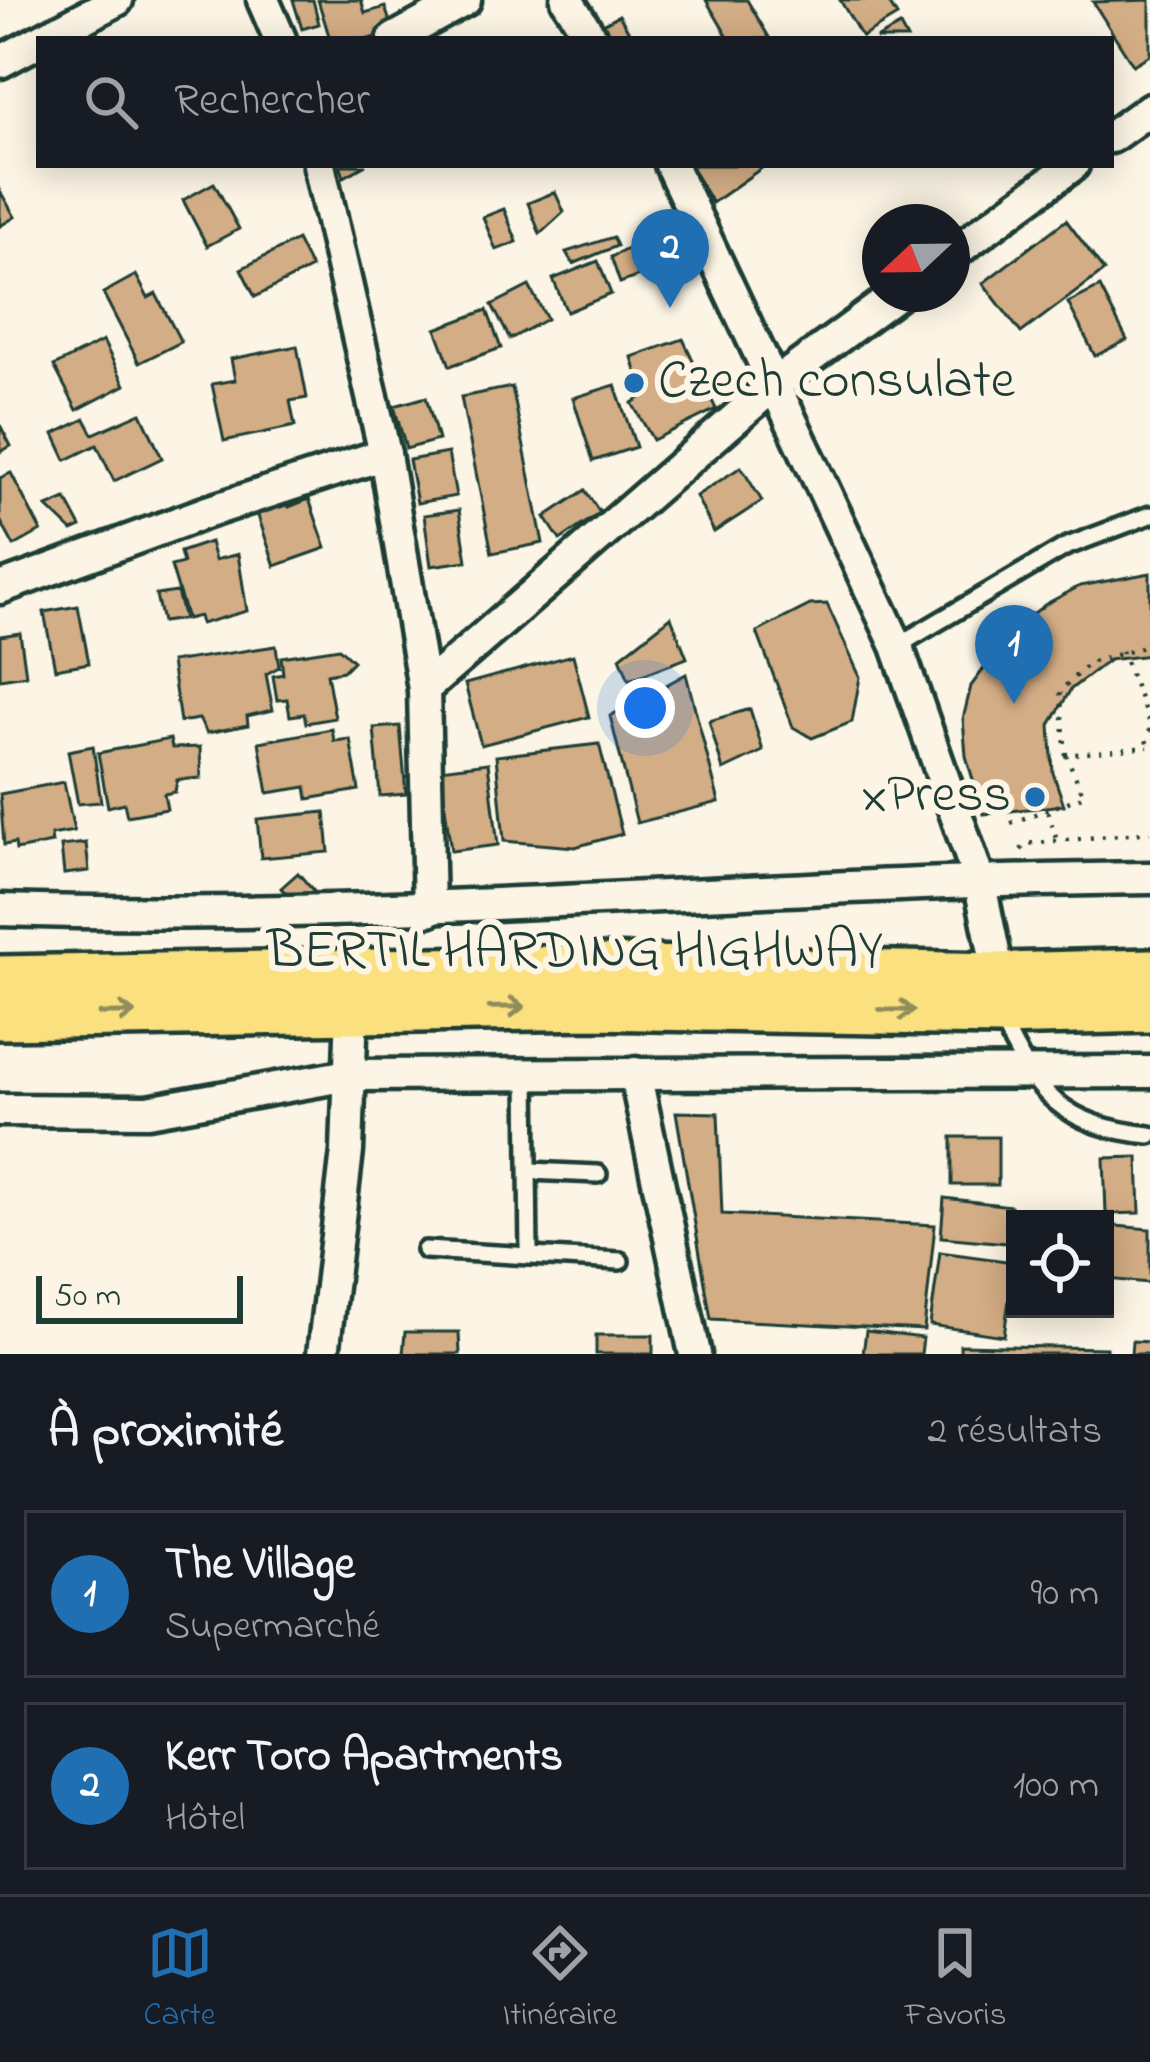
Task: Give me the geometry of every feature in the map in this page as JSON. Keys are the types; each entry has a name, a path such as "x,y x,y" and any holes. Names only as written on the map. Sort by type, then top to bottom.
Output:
{"main road":[{"name":"BERTIL HARDING HIGHWAY","path":"0,979 592,968 1150,1009"},
{"name":"BERTIL HARDING HIGHWAY","path":"0,1016 752,1006 999,995 1150,972"}],"street":[{"path":"49,36 117,0"},
{"path":"263,0 279,36"},
{"path":"399,36 465,0"},
{"path":"567,0 590,36"},
{"path":"0,62 36,43"},
{"path":"1114,135 1150,109"},
{"path":"320,168 386,454 424,689 429,910"},
{"path":"672,168 896,646 979,880 999,995"},
{"path":"970,241 1069,168"},
{"path":"424,689 775,384 873,312"},
{"path":"0,588 207,512 386,454"},
{"path":"0,910 190,916 429,910 979,880 1150,878"},
{"path":"323,1354 347,1151 352,1008"},
{"path":"0,1110 148,1111 350,1075 1150,1072"},
{"path":"635,1073 694,1354"}],"lane":[{"path":"896,646 1064,547 1150,514"},
{"path":"999,995 1025,1072 1072,1118 1104,1130 1150,1135"},
{"path":"527,1074 530,1256"},
{"path":"529,1171 598,1174"},
{"path":"425,1250 620,1261"}],"path":[{"path":"1011,823 1084,796 1066,755 1060,691 1089,663 1150,645"},
{"path":"1066,755 1149,748 1150,727 1121,651"},
{"path":"1048,812 1057,841"},
{"path":"1013,880 1013,861 1025,844 1150,832"}],"building":[{"path":"293,0 313,0 319,24 302,29"},
{"path":"318,0 361,0 365,13 385,7 393,31 378,36 329,36"},
{"path":"706,0 747,0 768,36 727,36"},
{"path":"840,0 887,0 897,16 861,36"},
{"path":"1150,0 1150,55 1133,65 1093,2"},
{"path":"619,15 631,36 610,36 603,24"},
{"path":"900,26 905,36 882,36"},
{"path":"692,168 762,168 712,203"},
{"path":"214,183 239,229 207,246 183,200"},
{"path":"0,191 15,217 0,226"},
{"path":"555,192 564,212 540,234 528,203"},
{"path":"504,209 517,242 496,250 483,217"},
{"path":"1066,220 1104,271 1021,333 983,283"},
{"path":"613,237 617,246 573,264 566,252"},
{"path":"297,240 311,268 255,297 241,269"},
{"path":"646,240 658,269 620,283 611,257"},
{"path":"598,261 611,294 567,312 553,279"},
{"path":"136,275 148,298 156,294 181,342 139,363 103,293"},
{"path":"529,286 547,319 510,339 492,305"},
{"path":"1100,287 1127,340 1095,356 1068,303"},
{"path":"487,310 501,348 450,366 436,329"},
{"path":"683,339 716,409 653,440 632,403 643,396 632,357"},
{"path":"103,341 125,385 77,410 54,366"},
{"path":"297,346 307,398 290,401 295,426 224,441 212,384 235,380 231,359"},
{"path":"615,385 636,447 593,461 573,398"},
{"path":"512,387 543,543 492,553 461,397"},
{"path":"426,397 438,440 406,449 394,406"},
{"path":"141,413 162,458 114,481 97,445 66,460 54,434 85,419 93,434"},
{"path":"0,425 11,446 0,452"},
{"path":"448,453 456,496 417,503 409,460"},
{"path":"741,467 762,501 714,532 696,496"},
{"path":"11,473 41,531 14,546 0,520 0,478"},
{"path":"585,490 600,513 560,540 545,517"},
{"path":"285,496 289,507 309,499 326,548 275,566 257,513"},
{"path":"66,499 81,527 72,531 47,507"},
{"path":"459,510 467,561 431,566 424,515"},
{"path":"210,542 215,560 238,554 247,611 201,624 199,616 187,619 171,566 183,563 180,552"},
{"path":"1150,573 1150,655 1109,660 1071,689 1050,725 1053,773 1064,805 983,814 966,756 963,719 971,686 1015,627 1046,604 1080,586"},
{"path":"177,592 184,619 162,622 156,595"},
{"path":"827,604 860,677 852,722 812,738 793,727 757,632 810,605"},
{"path":"78,606 89,663 55,669 44,612"},
{"path":"671,617 687,658 629,680 620,657"},
{"path":"20,633 26,675 0,679 0,636"},
{"path":"276,646 279,667 266,674 273,710 247,716 248,725 207,733 199,719 180,722 171,662"},
{"path":"339,648 353,661 343,671 327,674 335,718 306,723 304,714 290,716 287,699 277,700 273,676 283,674 281,657"},
{"path":"573,655 589,717 481,745 465,684"},
{"path":"686,674 719,802 637,823 610,716"},
{"path":"750,709 763,751 723,770 709,721"},
{"path":"400,726 406,794 380,796 374,728"},
{"path":"332,729 334,741 350,739 359,790 308,799 306,787 268,793 259,742"},
{"path":"170,739 172,748 200,747 201,778 177,780 175,792 164,794 167,809 127,816 124,803 108,807 98,753"},
{"path":"599,744 622,834 575,847 504,841 496,756"},
{"path":"93,746 101,802 78,804 68,751"},
{"path":"488,763 498,845 451,851 440,769"},
{"path":"64,782 74,831 51,835 52,843 16,850 15,843 4,845 0,794"},
{"path":"325,812 329,852 261,858 257,819"},
{"path":"86,843 89,871 64,874 61,846"},
{"path":"298,873 317,895 301,910 281,888"},
{"path":"676,1112 718,1113 722,1214 935,1225 924,1330 711,1319"},
{"path":"952,1137 998,1137 998,1185 952,1185"},
{"path":"1138,1157 1140,1213 1106,1210 1104,1158"},
{"path":"944,1198 1011,1206 1006,1210 1006,1243 941,1237"},
{"path":"1114,1226 1150,1229 1150,1283 1114,1280"},
{"path":"940,1252 1006,1261 1004,1336 930,1325"},
{"path":"866,1331 923,1338 921,1354 863,1354"},
{"path":"405,1332 459,1332 460,1354 403,1354"},
{"path":"596,1335 653,1335 653,1354 596,1354"},
{"path":"1132,1341 1150,1342 1150,1354 1131,1354"},
{"path":"960,1345 1106,1348 1106,1354 960,1354"}],"place":[{"name":"Kerr Toro Apartments","path":"670,308"},
{"name":"Czech consulate","path":"634,383"},
{"name":"The Village","path":"1014,704"},
{"name":"xPress","path":"1035,797"}]}
